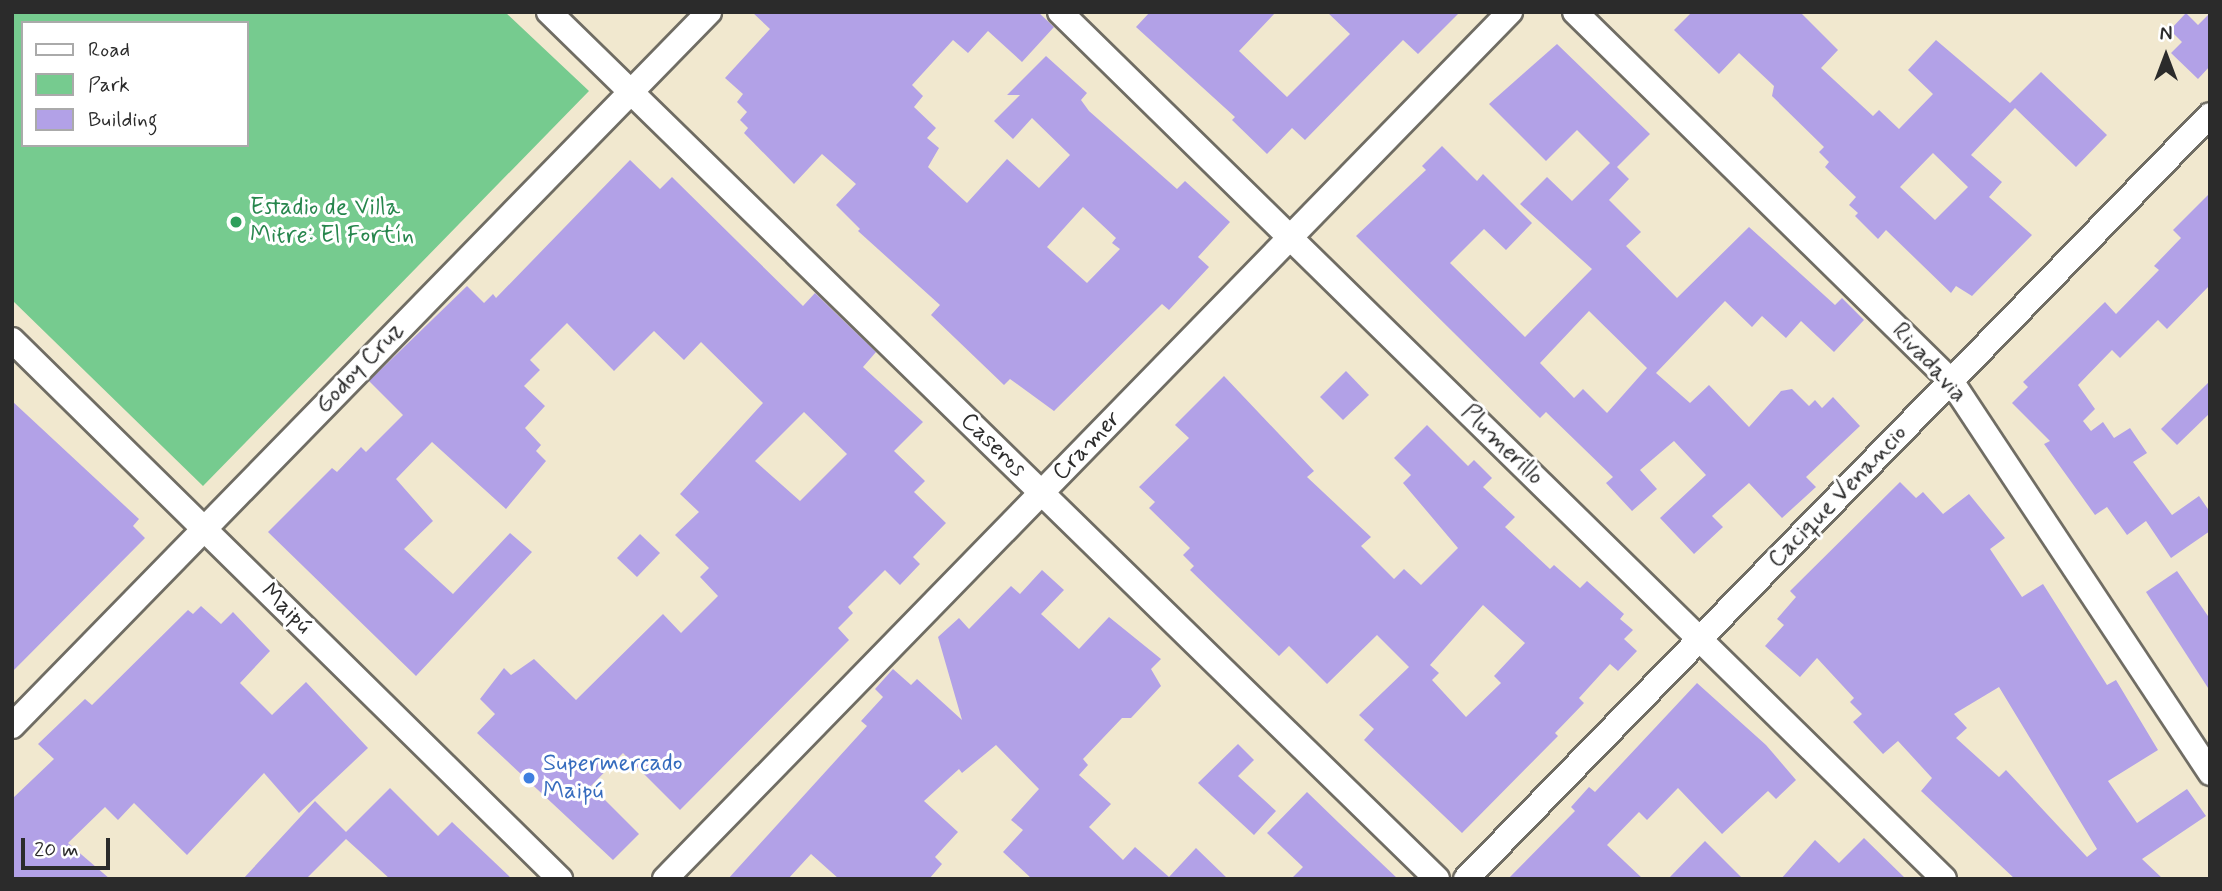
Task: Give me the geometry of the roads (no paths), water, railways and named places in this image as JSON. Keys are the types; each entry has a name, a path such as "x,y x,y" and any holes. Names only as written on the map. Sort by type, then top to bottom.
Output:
{"street":[{"name":"Caseros","path":"549,12 1437,879"},
{"name":"Godoy Cruz","path":"12,726 709,12"},
{"name":"Plumerillo","path":"1060,12 1944,879"},
{"name":"Cramer","path":"665,879 1510,12"},
{"name":"Rivadavia","path":"1576,12 1951,381 2210,773"},
{"name":"Cacique Venancio","path":"1466,879 2210,115"},
{"name":"Maipú","path":"12,340 560,879"}],"place":[{"name":"Estadio de Villa Mitre: El Fortín","path":"236,222"},
{"name":"Supermercado Maipú","path":"529,778"}]}
